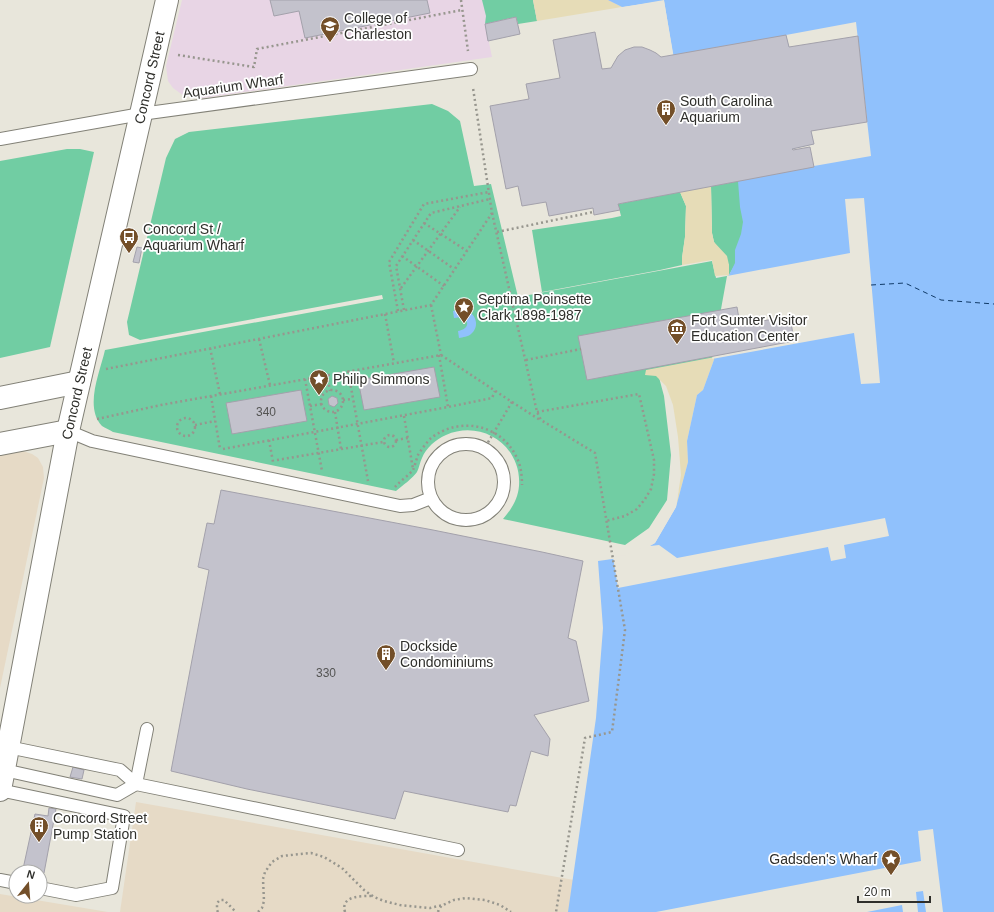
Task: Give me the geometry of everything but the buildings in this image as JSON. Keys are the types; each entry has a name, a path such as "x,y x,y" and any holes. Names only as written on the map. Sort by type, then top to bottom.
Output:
{"street":[{"name":"Concord Street","path":"2,777 68,431 167,0"},
{"path":"0,398 79,382"},
{"path":"0,444 68,431"}],"lane":[{"name":"Aquarium Wharf","path":"0,139 141,114 471,69"},
{"path":"68,431 92,441 400,506 413,505 431,498"},
{"path":"464,444 479,446 492,453 501,465 504,480 502,494 494,507 482,516 468,520 453,518 440,510 431,498 428,484 430,469 437,456 449,447 464,444"},
{"path":"2,777 117,795 136,784 147,729"},
{"path":"8,747 120,770 136,784 458,850"},
{"path":"2,777 124,816 112,888 76,895 48,890"}],"path":[{"path":"461,0 492,213 541,420"},
{"path":"175,54 254,67 257,49 462,10"},
{"path":"398,311 389,262 424,204 489,192"},
{"path":"404,310 396,266 432,213 490,199"},
{"path":"401,289 460,206"},
{"path":"497,232 593,212"},
{"path":"448,407 431,305 492,213"},
{"path":"424,224 466,251"},
{"path":"413,240 454,269"},
{"path":"402,256 444,286"},
{"path":"106,369 431,305"},
{"path":"385,314 394,363"},
{"path":"259,338 270,385"},
{"path":"210,348 220,394"},
{"path":"526,360 580,349"},
{"path":"97,419 161,405 440,355 512,402 595,453 625,630 612,732 585,738 556,912"},
{"path":"348,371 368,482 374,484"},
{"path":"327,375 330,391"},
{"path":"305,379 323,473 316,472"},
{"path":"330,391 340,394 343,400 339,410 334,412 329,412 322,404 322,397 330,391"},
{"path":"211,396 221,451 269,440 404,416 492,398 495,391"},
{"path":"538,412 640,394 654,460 652,489 637,508 625,516 606,521"},
{"path":"343,400 353,399"},
{"path":"484,449 512,402"},
{"path":"310,406 322,404"},
{"path":"334,412 341,449"},
{"path":"404,416 413,469"},
{"path":"186,418 192,420 195,425 193,433 188,436 180,434 177,426 180,421 186,418"},
{"path":"195,425 215,421"},
{"path":"394,488 413,469 419,454 430,439 443,431 458,426 473,425 494,432 512,449 518,459 522,476 522,485"},
{"path":"383,442 388,435 394,436 396,440"},
{"path":"396,440 408,438"},
{"path":"269,440 272,461"},
{"path":"383,442 385,446 391,448 396,444 396,440"},
{"path":"272,461 383,442"},
{"path":"272,461 273,463 280,464"},
{"path":"258,912 262,908 264,901 262,880 264,872 272,862 282,856 311,853 324,857 342,868 364,890 384,901 395,904 430,908 443,905 454,900 466,898 485,900 500,905 511,912"},
{"path":"345,912 345,903 350,898 374,896"},
{"path":"218,912 217,903 220,900 224,900 236,912"},
{"path":"438,912 443,905"}],"shaded area":[{"name":"College of Charleston","path":"182,0 636,0 486,28 492,57 203,98 184,96 173,88 168,81 166,66"},
{"path":"23,451 38,458 43,467 44,478 0,688 0,455"},
{"path":"136,802 574,880 570,912 120,912"},
{"path":"0,894 8,895 8,904 48,904 48,902 108,912 0,912"}],"green space":[{"path":"482,0 533,0 537,21 518,24 516,17 485,24 486,16"},
{"path":"432,104 448,111 460,121 474,186 491,184 518,297 712,261 716,278 850,253 854,333 657,370 664,396 671,455 667,500 649,528 625,545 503,519 516,500 519,486 518,472 514,459 507,448 486,434 473,431 460,431 446,435 439,439 432,444 424,454 417,472 396,491 113,432 102,426 97,418 94,409 95,389 105,350 383,299 382,295 140,340 129,335 127,322 166,158 175,139 189,132"},
{"path":"67,149 80,149 94,152 50,347 0,358 0,161"},
{"path":"757,178 754,233 729,275 729,265 714,242 712,233 711,186"},
{"path":"680,192 686,206 682,265 542,292 532,230 621,216 618,204"}],"sand":[{"path":"533,0 608,0 622,7 537,21"},
{"path":"711,186 712,233 714,242 727,256 729,275 715,276 712,260 682,265 686,206 680,192"},
{"path":"715,357 703,390 697,395 687,441 688,462 676,507 681,475 678,437 673,405 666,386 656,376 645,375 646,370"}],"water":[{"path":"608,0 994,0 994,912 568,912 596,718 603,628 598,561 627,557 655,543 676,507 688,462 687,441 697,395 703,390 715,357 729,275 735,263 735,250 741,234 743,222 738,181 676,70 664,1 622,7"},
{"path":"453,311 467,311 472,314 476,325 474,331 470,335 459,338 458,331 467,326 467,322 462,317 454,318"}],"pier":[{"path":"664,0 673,55 671,55 662,3 622,9 618,8"},
{"path":"856,22 871,156 814,166 792,149 814,144 792,47 789,47 786,35"},
{"path":"864,198 880,383 861,384 854,333 712,359 727,276 850,253 845,199"},
{"path":"679,488 676,507 655,543 650,546 659,545 677,558 885,518 889,536 844,545 846,558 831,561 828,547 618,588 613,557 626,555 654,542 674,506"},
{"name":"Gadsden's Wharf","path":"933,829 943,912 926,912 923,891 916,892 918,912 903,912 902,905 867,912 656,912 921,861 918,831"}],"ferry route":[{"path":"871,285 905,283 941,300 994,304"}],"place":[{"name":"College of Charleston","path":"330,43"},
{"name":"South Carolina Aquarium","path":"666,126"},
{"name":"Concord St / Aquarium Wharf","path":"129,254"},
{"name":"Septima Poinsette Clark 1898-1987","path":"464,324"},
{"name":"Fort Sumter Visitor Education Center","path":"677,345"},
{"name":"Philip Simmons","path":"319,396"},
{"name":"Dockside Condominiums","path":"386,671"},
{"name":"Concord Street Pump Station","path":"39,843"},
{"name":"Gadsden's Wharf","path":"891,876"}]}
